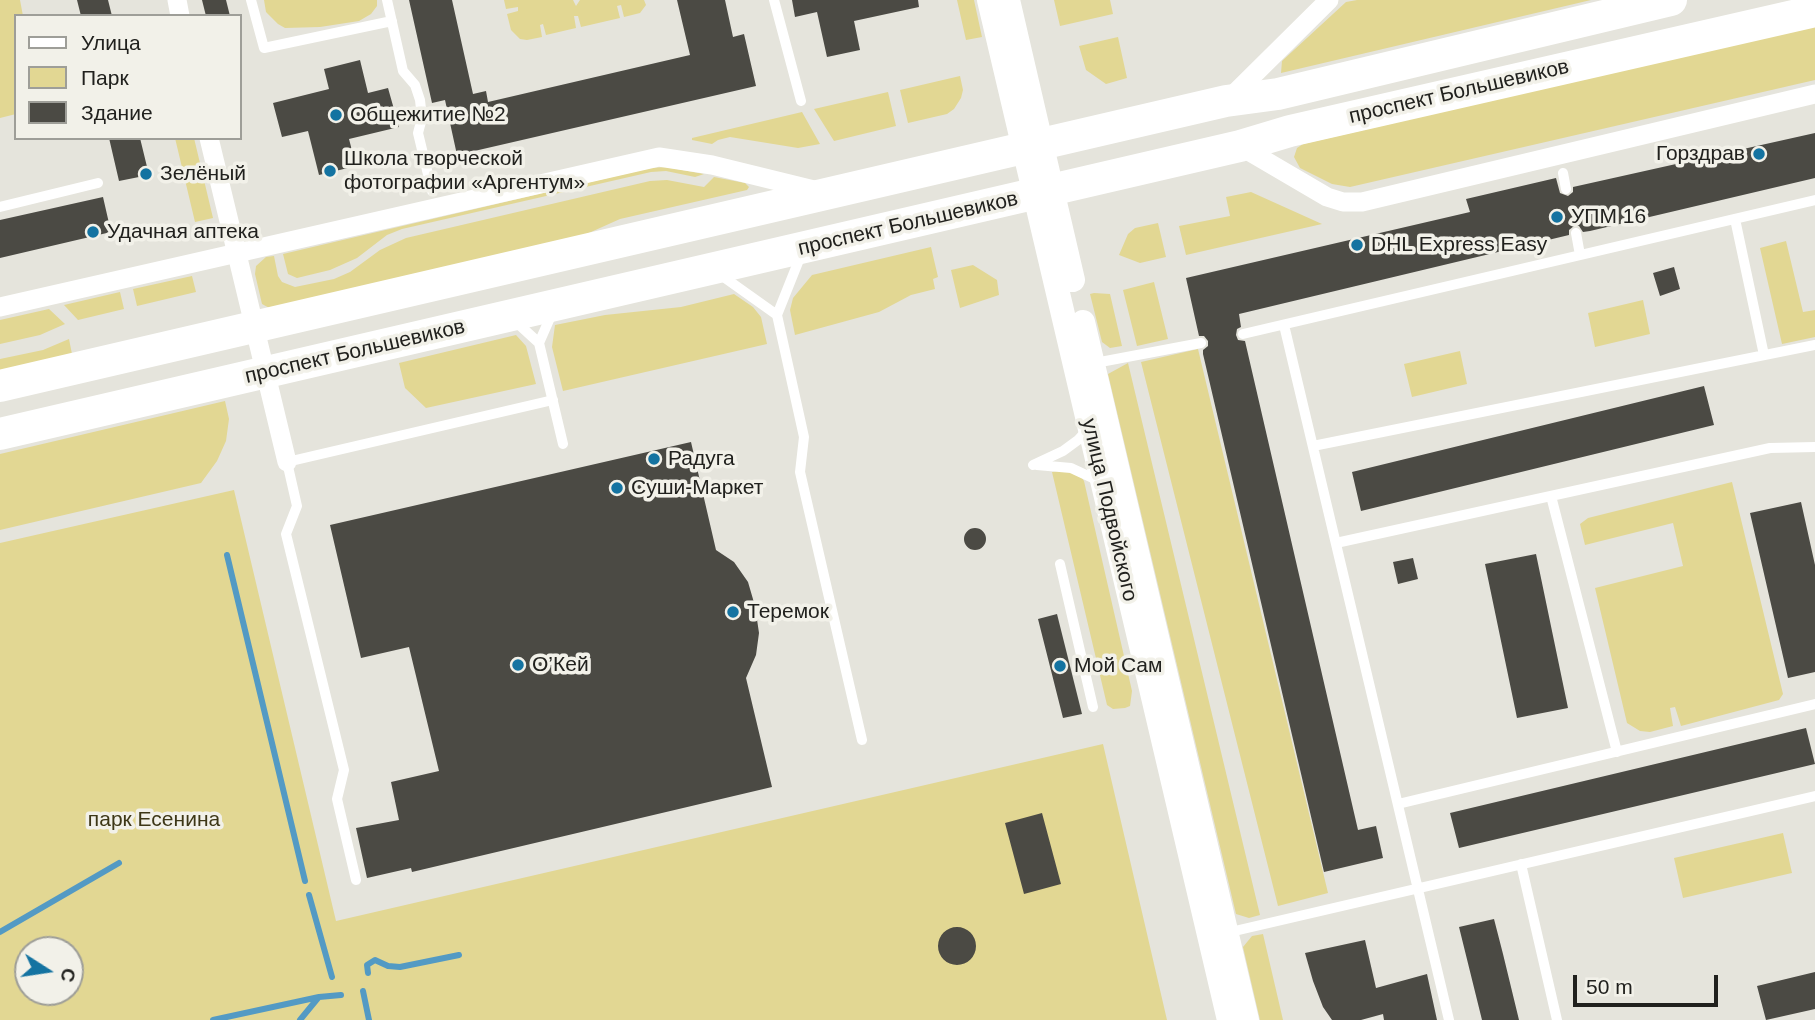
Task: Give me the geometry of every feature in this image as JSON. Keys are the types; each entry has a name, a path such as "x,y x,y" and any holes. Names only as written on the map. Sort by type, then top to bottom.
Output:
{"main road":[{"name":"проспект Большевиков","path":"0,386 1226,101 1278,94 1671,0"},
{"name":"проспект Большевиков","path":"0,434 1045,192 1240,146 1290,131 1815,11"}],"street":[{"name":"улица Подвойского","path":"989,0 1045,192 1218,935 1247,1020"},
{"name":"улица Подвойского","path":"1008,0 1033,146"},
{"path":"1226,101 1329,0"},
{"path":"1240,146 1327,197 1343,202 1362,202 1815,94"},
{"path":"209,140 287,462"},
{"path":"0,307 659,157 712,165 829,194"},
{"name":"улица Подвойского","path":"1098,424 1103,482 1164,708"},
{"name":"улица Подвойского","path":"1218,935 1228,1020"}],"lane":[{"path":"251,0 264,48 392,21"},
{"path":"387,0 403,71 415,85 420,100 422,118 418,133 432,191"},
{"path":"774,0 801,101"},
{"path":"1563,173 1566,189"},
{"path":"0,207 98,183"},
{"path":"1243,334 1815,200"},
{"path":"1735,219 1764,355"},
{"path":"1576,233 1580,255"},
{"path":"804,248 777,315 804,437 800,472 862,740"},
{"path":"712,269 777,315"},
{"path":"540,343 556,305"},
{"path":"510,316 540,343 563,444"},
{"path":"1284,325 1449,1020"},
{"path":"1084,366 1201,344"},
{"path":"1313,446 1815,345"},
{"path":"356,880 337,799 344,770 286,534 297,506 287,462 553,400"},
{"path":"1098,424 1063,452 1033,465 1071,468 1103,482"},
{"path":"1336,543 1770,448 1815,447"},
{"path":"1551,496 1617,752"},
{"path":"1060,564 1093,707"},
{"path":"1398,804 1815,704"},
{"path":"1218,935 1815,796"},
{"path":"1521,864 1557,1020"}],"green space":[{"path":"0,0 20,0 23,14 14,14 14,114 0,118"},
{"path":"264,0 377,0 377,6 371,14 359,21 320,27 285,28 266,12"},
{"path":"504,0 573,0 576,6 580,0 644,0 646,5 640,13 624,17 621,5 617,6 620,18 581,27 578,16 574,16 576,28 546,35 543,24 540,25 542,37 527,40 520,39 511,30 507,14 518,11 518,7 506,9"},
{"path":"957,0 974,0 982,37 966,40"},
{"path":"1054,0 1110,0 1113,14 1060,26"},
{"path":"1591,0 1281,73 1282,61 1346,2"},
{"path":"1815,25 1815,80 1350,187 1332,184 1300,168 1294,157 1297,148 1303,144"},
{"path":"1118,37 1127,78 1106,84 1086,70 1079,46"},
{"path":"960,76 963,90 954,109 947,114 908,123 900,90"},
{"path":"888,92 896,126 834,141 814,109"},
{"path":"802,112 820,144 798,148 730,137 712,144 692,140 692,138"},
{"path":"175,140 194,140 213,218 195,222"},
{"path":"666,167 704,174 695,177 666,171 651,172 402,229 387,235 357,258 330,270 297,278 288,274 283,254 650,168"},
{"path":"714,177 745,183 749,187 747,190 620,219 571,241 273,310 262,304 255,274 256,266 266,257 274,256 282,282 295,287 334,279 350,272 380,250 406,238 650,181 667,180 704,187"},
{"path":"1251,192 1322,224 1186,255 1179,226 1230,216 1226,197"},
{"path":"1158,223 1166,257 1140,263 1119,255 1128,234 1135,228"},
{"path":"1786,241 1803,312 1815,310 1815,337 1782,344 1760,248"},
{"path":"931,247 938,277 933,279 935,289 911,295 879,312 795,335 790,310 793,298 812,275"},
{"path":"973,265 997,280 999,295 960,308 951,270"},
{"path":"192,276 196,292 137,306 133,289"},
{"path":"1154,282 1168,339 1137,346 1123,290"},
{"path":"120,292 124,309 78,320 64,305"},
{"path":"734,294 753,307 761,317 767,344 563,391 552,347 555,325 605,315 681,307"},
{"path":"1090,294 1110,294 1122,346 1110,348 1102,342"},
{"path":"1643,300 1650,334 1595,347 1588,313"},
{"path":"49,309 65,324 40,335 0,344 0,320"},
{"path":"516,335 526,346 536,384 426,408 405,388 399,363"},
{"path":"69,339 73,359 0,376 0,359 43,350"},
{"path":"1198,349 1328,893 1278,906 1141,362"},
{"path":"1460,351 1467,384 1412,397 1404,364"},
{"path":"1128,363 1260,915 1249,918 1236,914 1108,374"},
{"path":"225,401 229,419 226,441 217,461 201,483 0,530 0,454"},
{"path":"1063,470 1080,475 1084,481 1132,691 1130,706 1125,708 1113,709 1107,705 1052,472"},
{"path":"1732,482 1783,694 1779,700 1681,726 1675,707 1670,708 1673,726 1650,732 1640,731 1627,723 1595,588 1683,566 1673,523 1585,545 1580,524 1588,518"},
{"name":"парк Есенина","path":"234,490 336,921 1103,744 1167,1020 0,1020 0,543"},
{"path":"1783,833 1792,873 1683,898 1674,858"},
{"path":"1263,934 1283,1020 1260,1020 1243,947 1252,936"}],"building":[{"path":"77,0 108,0 112,14 80,14"},
{"path":"202,0 226,0 230,14 206,14"},
{"path":"409,0 452,0 473,94 486,91 488,102 690,55 677,0 725,0 733,37 744,34 756,86 457,155 445,100 432,103"},
{"path":"792,0 918,0 919,7 854,21 860,50 827,57 817,12 795,17"},
{"name":"Общежитие №2","path":"360,60 368,93 388,88 399,127 349,139 356,166 319,175 308,131 282,137 273,103 329,89 324,69"},
{"path":"1815,133 1815,178 1590,231 1583,232 1579,226 1574,226 1569,230 1569,235 1239,314 1241,327 1237,329 1236,335 1238,340 1245,341 1358,830 1376,826 1383,858 1324,872 1203,354 1208,341 1204,336 1199,336 1186,278 1470,212 1466,199 1556,178 1560,193 1568,196 1573,192 1573,187"},
{"path":"109,140 140,140 149,175 119,181"},
{"path":"103,197 111,232 0,258 0,220"},
{"path":"1674,267 1680,289 1660,296 1653,273"},
{"path":"1704,386 1714,425 1361,511 1352,472"},
{"path":"691,442 716,550 734,562 748,582 755,606 759,633 756,655 746,678 772,787 412,872 411,868 367,878 356,828 399,820 391,782 439,771 409,647 361,658 330,525"},
{"path":"1801,502 1815,565 1815,672 1788,678 1750,513"},
{"path":"975,528 983,531 986,539 983,547 975,550 967,547 964,539 967,531"},
{"path":"1536,554 1568,708 1517,718 1485,564"},
{"path":"1413,558 1418,579 1398,584 1393,562"},
{"name":"Мой Сам","path":"1057,614 1082,714 1063,718 1038,619"},
{"path":"1806,728 1815,764 1459,848 1450,813"},
{"path":"1042,813 1061,884 1024,894 1005,823"},
{"path":"1494,919 1519,1020 1482,1020 1459,927"},
{"path":"957,927 970,933 976,946 970,959 957,965 944,959 938,946 944,933"},
{"path":"1365,940 1376,988 1427,974 1437,1020 1384,1020 1383,1014 1361,1020 1332,1020 1323,1007 1305,953"},
{"path":"1815,972 1815,1009 1766,1020 1757,986"}],"waterway":[{"path":"227,555 305,881"},
{"path":"0,932 119,863"},
{"path":"309,895 332,977"},
{"path":"368,973 367,965 375,960 388,966 400,967 459,955"},
{"path":"363,991 369,1020"},
{"path":"213,1020 319,997 341,995"},
{"path":"300,1020 318,998"}],"place":[{"name":"Общежитие №2","path":"336,115"},
{"name":"Горздрав","path":"1759,154"},
{"name":"Школа творческой фотографии «Аргентум»","path":"330,171"},
{"name":"Зелёный","path":"146,174"},
{"name":"УПМ 16","path":"1557,217"},
{"name":"Удачная аптека","path":"93,232"},
{"name":"DHL Express Easy","path":"1357,245"},
{"name":"Радуга","path":"654,459"},
{"name":"Суши-Маркет","path":"617,488"},
{"name":"Теремок","path":"733,612"},
{"name":"О’Кей","path":"518,665"},
{"name":"Мой Сам","path":"1060,666"}]}
